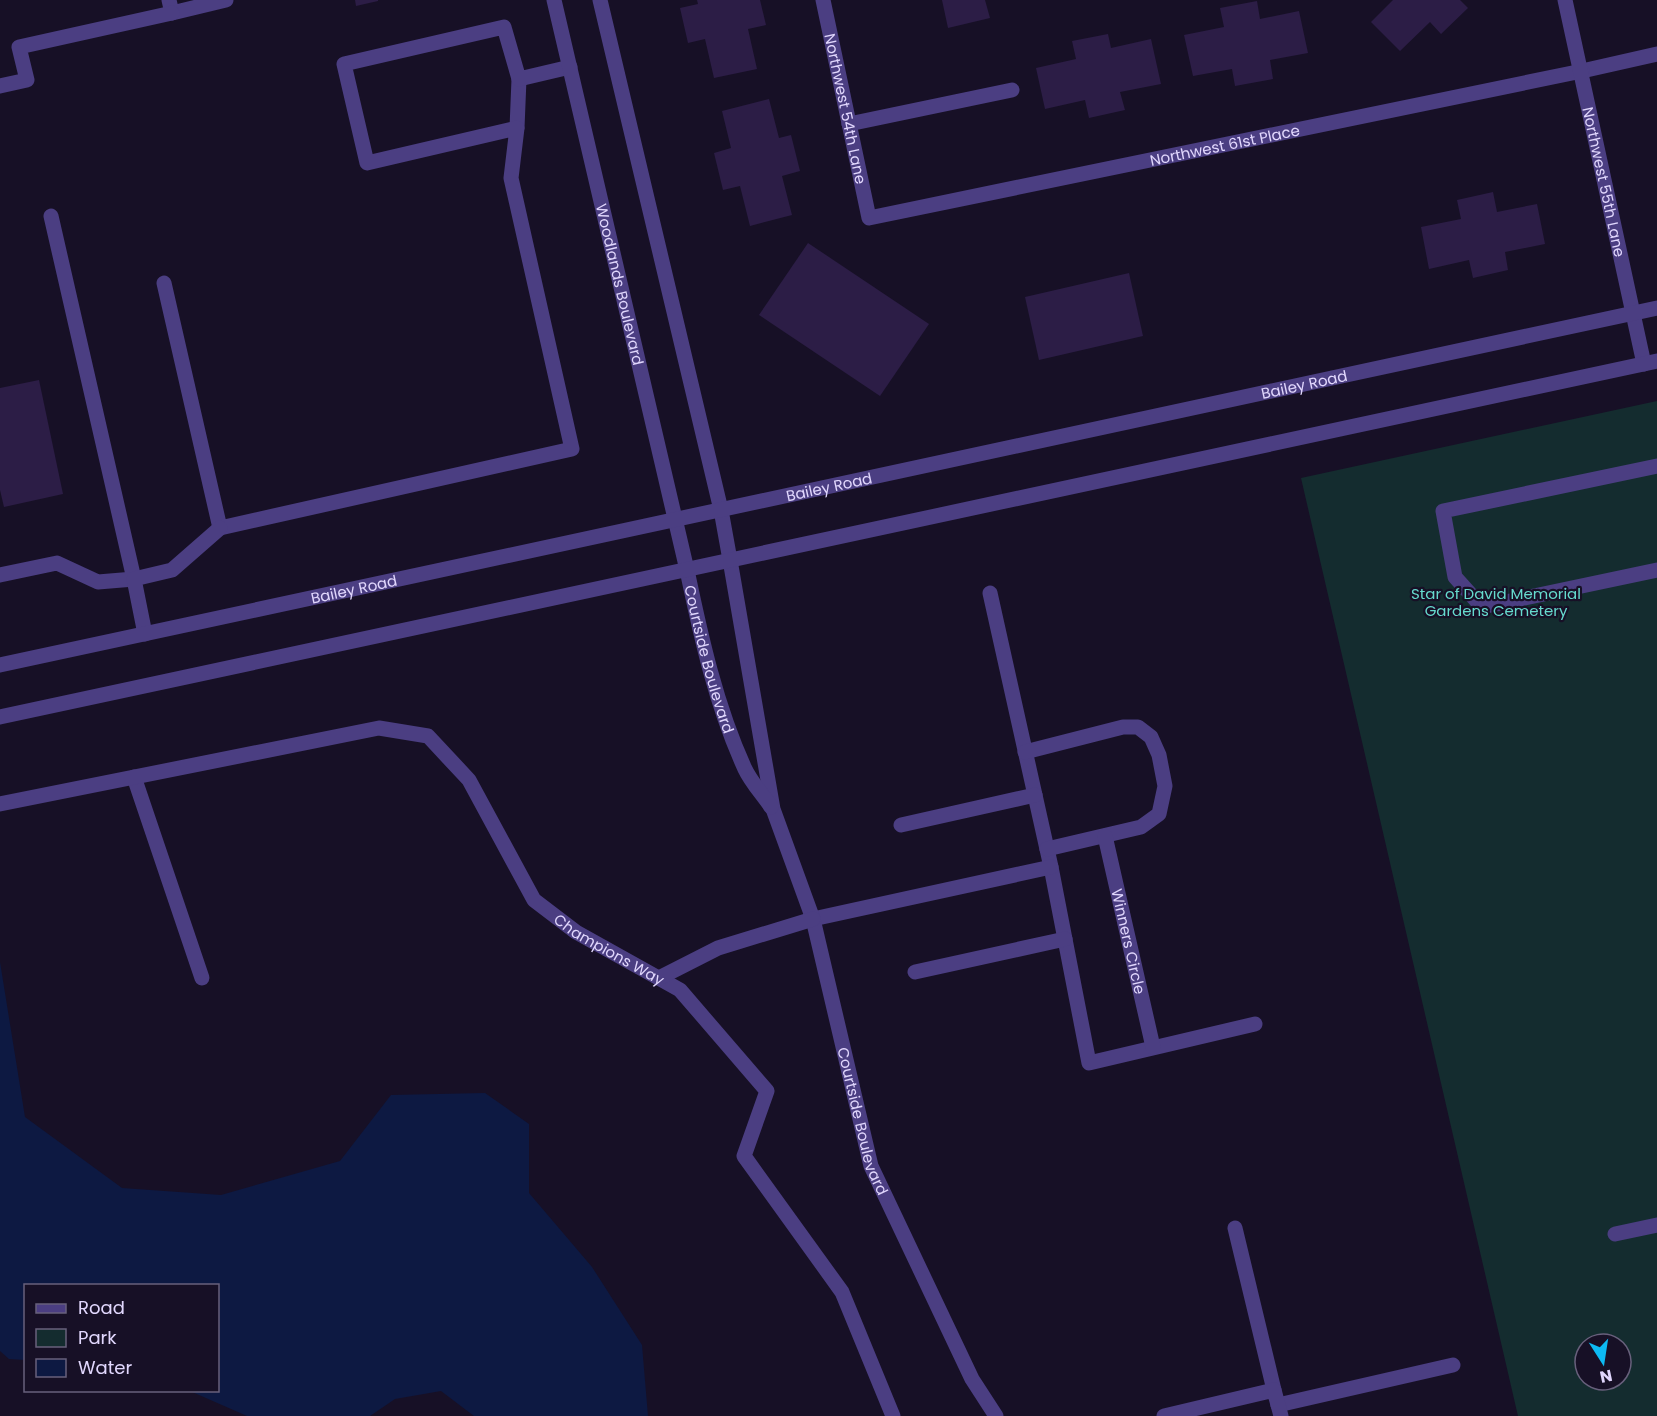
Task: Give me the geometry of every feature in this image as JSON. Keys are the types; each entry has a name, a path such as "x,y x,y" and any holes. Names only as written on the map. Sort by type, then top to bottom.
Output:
{"street":[{"path":"0,86 27,80 19,47 171,7 226,0"},
{"name":"Woodlands Boulevard","path":"554,0 687,570"},
{"path":"600,0 721,510 730,560"},
{"name":"Northwest 54th Lane","path":"823,0 869,218"},
{"name":"Northwest 55th Lane","path":"1565,0 1633,313 1650,363"},
{"path":"0,575 57,563 98,582 134,579 172,570 220,528 572,449 511,178 517,128 519,79 504,27 344,64 367,164 517,128"},
{"name":"Northwest 61st Place","path":"869,218 1657,54"},
{"path":"519,79 570,67"},
{"path":"849,124 1012,90"},
{"path":"51,216 145,634"},
{"path":"164,283 220,528"},
{"name":"Bailey Road","path":"0,665 1657,308"},
{"path":"0,717 1650,363"},
{"path":"1657,466 1443,511 1455,577 1482,607 1657,570"},
{"name":"Courtside Boulevard","path":"730,560 773,809 813,919 871,1166 972,1379 996,1416"},
{"name":"Courtside Boulevard","path":"687,570 702,644 726,721 746,771 773,809"},
{"path":"990,593 1051,867 1089,1063 1255,1024"},
{"path":"1025,752 1123,727 1138,727 1151,737 1159,755 1165,786 1159,814 1141,826 1047,849"},
{"name":"Champions Way","path":"0,804 379,728 428,736 469,780 534,900 576,932 681,990 767,1091 744,1156 842,1292 893,1416"},
{"path":"134,777 202,978"},
{"path":"901,825 1035,795"},
{"name":"Winners Circle","path":"1105,836 1152,1047"},
{"path":"659,978 718,948 813,919 1051,867"},
{"path":"915,972 1065,939"},
{"path":"1615,1234 1657,1225"},
{"path":"1235,1228 1278,1403"},
{"path":"1164,1416 1278,1403 1453,1365"}],"green space":[{"name":"Star of David Memorial Gardens Cemetery","path":"1657,401 1657,1416 1518,1416 1301,478"}],"water":[{"path":"0,962 25,1117 122,1188 221,1195 340,1161 391,1095 485,1093 529,1124 529,1193 592,1267 642,1345 648,1416 474,1416 441,1391 395,1399 370,1416 247,1416 192,1392 219,1392 219,1284 24,1284 24,1360 9,1359 0,1351"}],"building":[{"path":"355,0 378,0 378,1 356,6"},
{"path":"697,0 760,0 766,25 748,29 757,69 714,78 705,39 688,43 680,8 698,4"},
{"path":"942,0 985,0 990,18 948,28"},
{"path":"1393,0 1460,0 1468,8 1441,34 1430,22 1400,51 1371,22"},
{"path":"1257,1 1260,19 1299,11 1308,53 1270,60 1273,79 1235,86 1232,69 1193,76 1184,35 1224,27 1220,8"},
{"path":"1108,34 1111,48 1151,39 1161,84 1120,92 1125,110 1089,118 1085,100 1045,109 1036,68 1076,59 1072,41"},
{"path":"769,99 779,138 791,135 800,171 782,176 792,215 750,226 740,186 723,190 714,153 731,148 722,111"},
{"path":"1493,192 1497,212 1537,204 1545,244 1505,252 1508,270 1473,278 1469,260 1429,269 1421,227 1461,219 1457,200"},
{"path":"808,243 929,324 880,396 759,315"},
{"path":"1129,273 1143,336 1039,360 1025,297"},
{"path":"39,380 63,494 4,507 0,490 0,388"}]}
